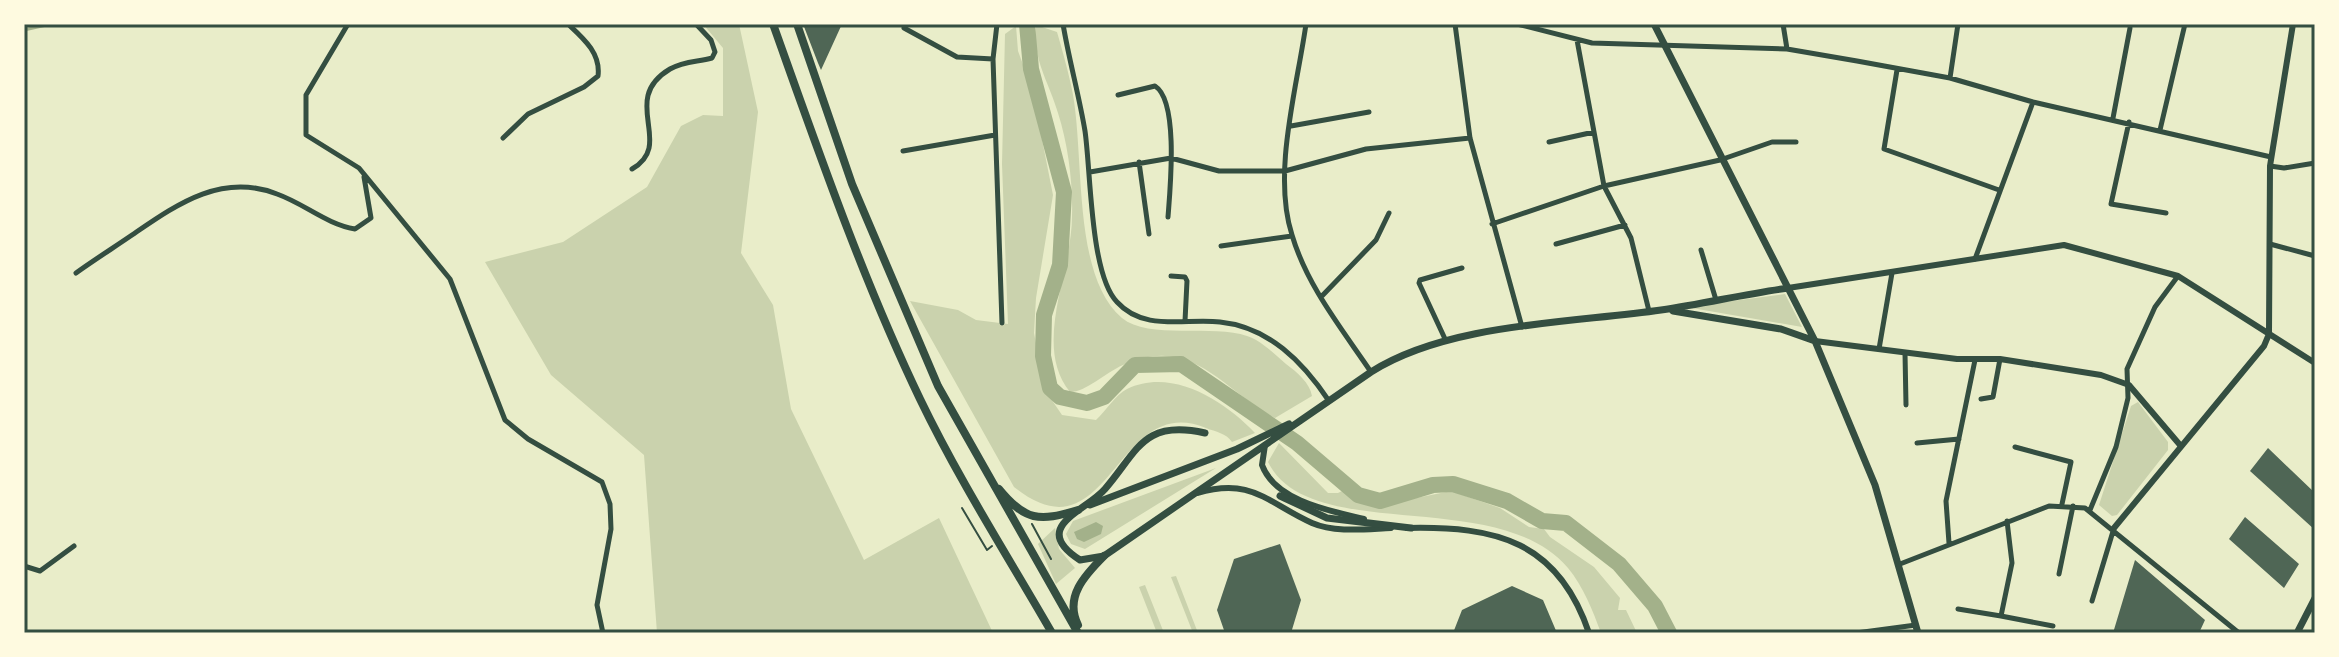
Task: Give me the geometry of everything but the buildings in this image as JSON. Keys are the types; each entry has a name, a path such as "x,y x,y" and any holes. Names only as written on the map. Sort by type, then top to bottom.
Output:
{"highway":[{"path":"773,24 838,205 920,398 980,512 1052,633"},
{"path":"797,24 852,184 938,386 1080,633"},
{"path":"982,467 1015,508 1037,518 1048,519 1078,510"},
{"path":"1080,633 1073,612 1075,595 1084,577 1104,556"}],"main road":[{"path":"1654,24 1720,160 1815,341 1875,485 1917,629"},
{"path":"1659,311 1788,288"},
{"path":"1205,433 1191,429 1166,432 1141,443 1106,488 1064,519 1060,528 1064,546 1080,560 1104,556 1266,441 1371,372 1406,353 1446,341 1659,311 1719,317 1781,329 1815,341"},
{"path":"1078,510 1266,441"},
{"path":"1280,496 1327,518 1411,528"},
{"path":"2297,633 2315,598"}],"street":[{"path":"348,24 310,85 304,117 306,135 359,168 450,279 505,420 528,439 602,482 610,504 611,529 597,605 603,633"},
{"path":"503,138 528,114 584,87 598,76 596,57 568,24"},
{"path":"632,169 645,162 650,152 644,100 647,90 668,70 687,61 712,58 715,52 711,40 696,24"},
{"path":"997,24 993,59 1002,323"},
{"path":"1063,24 1090,172 1092,217 1107,287 1116,302 1133,316 1154,322 1221,322 1248,327 1271,338 1315,381 1326,403"},
{"path":"1306,24 1284,196 1292,236 1321,297 1371,372"},
{"path":"1455,24 1470,138 1523,328"},
{"path":"1517,24 1577,40 1607,44 1664,43 1787,49 1950,78 2033,102 2113,118 2271,157"},
{"path":"1783,24 1787,49"},
{"path":"1950,78 1958,24"},
{"path":"2160,130 2185,24"},
{"path":"2092,601 2114,528 2264,346 2269,334 2270,166 2293,24"},
{"path":"904,28 957,57 993,59"},
{"path":"2113,118 2130,28"},
{"path":"1577,40 1604,186 1625,225 1649,311"},
{"path":"1897,70 1884,149 1999,190"},
{"path":"1118,95 1158,87 1166,104 1171,158 1168,217"},
{"path":"1975,260 2033,102"},
{"path":"1291,126 1369,112"},
{"path":"2129,122 2111,204 2166,213"},
{"path":"1549,142 1594,132"},
{"path":"903,151 995,135"},
{"path":"1090,172 1171,158 1219,171 1285,171 1366,149 1470,138"},
{"path":"1492,224 1604,186 1720,160 1772,142 1796,142"},
{"path":"1139,162 1149,234"},
{"path":"2270,166 2284,168 2315,163"},
{"path":"76,273 173,206 192,195 221,188 276,193 338,226 355,229 371,218 364,176"},
{"path":"1321,297 1376,240 1389,213"},
{"path":"1556,244 1625,225"},
{"path":"1221,246 1292,236"},
{"path":"2270,244 2315,256"},
{"path":"1788,288 2064,245 2178,276 2315,363"},
{"path":"1701,250 1716,300"},
{"path":"1446,341 1419,283 1420,280 1462,268"},
{"path":"1879,349 1892,273"},
{"path":"1171,276 1185,277 1187,281 1185,321"},
{"path":"2090,510 2116,447 2129,385 2127,369 2155,307 2178,276"},
{"path":"1815,341 1975,360 2000,359 2101,375 2129,385 2180,445"},
{"path":"1905,353 1906,405"},
{"path":"1981,399 1993,397 2000,359"},
{"path":"1949,544 1946,501 1975,360"},
{"path":"1917,443 1959,439"},
{"path":"1266,441 1262,465 1277,485 1317,508 1411,528"},
{"path":"2015,447 2071,462 2062,504"},
{"path":"1194,494 1222,486 1239,487 1256,491 1314,524 1351,530 1466,530 1521,542 1559,574 1578,602 1589,633"},
{"path":"1900,564 2007,521 2062,504 2073,506 2090,510 2114,528 2239,633"},
{"path":"2059,574 2073,506"},
{"path":"2001,616 2012,563 2007,521"},
{"path":"24,566 40,571 47,569 74,546"},
{"path":"1958,609 2053,626"},
{"path":"1856,633 1917,629"}],"path":[{"path":"962,508 987,550 998,542"},
{"path":"1030,519 1051,559"}],"shaded area":[{"path":"703,24 739,24 758,112 741,253 773,305 791,409 864,560 939,518 993,633 657,633 644,455 551,375 485,262 563,242 647,187 681,126 703,115 723,116 723,48"},
{"path":"1036,25 1057,32 1066,65 1075,112 1087,242 1094,272 1105,298 1122,318 1133,325 1164,330 1217,331 1252,338 1299,374 1312,396 1275,418 1205,369 1187,360 1168,356 1147,357 1123,365 1082,389 1070,392 1059,373 1054,353 1054,331 1070,238 1071,177 1062,125 1036,49"},
{"path":"1016,26 1018,51 1032,89 1053,195 1036,298 1034,333 1045,390 1062,415 1096,420 1127,389 1144,383 1179,385 1213,399 1255,433 1232,442 1206,428 1176,423 1151,432 1093,492 1072,505 1046,505 1014,487 910,301 958,310 976,320 1008,324 1002,164 1005,34"},
{"path":"1785,294 1802,327 1686,307"},
{"path":"2138,402 2168,442 2168,450 2117,515 2112,516 2099,505 2131,406"},
{"path":"1279,443 1328,493 1338,493 1354,485 1391,503 1451,491 1500,508 1529,527 1544,529 1550,537 1594,567 1620,598 1618,610 1626,610 1637,633 1601,633 1573,575 1537,543 1498,528 1363,511 1323,502 1290,487 1268,462"},
{"path":"1216,468 1085,549 1071,544 1066,534 1073,521"},
{"path":"1096,522 1103,526 1101,534 1084,542 1077,539 1074,532"},
{"path":"1055,528 1059,549 1075,568 1056,584 1038,544"},
{"path":"1176,576 1198,633 1193,633 1171,577"},
{"path":"1145,585 1164,633 1157,633 1139,587"}],"waterway":[{"path":"24,30 51,24"},
{"path":"1027,24 1031,69 1064,192 1060,265 1044,315 1043,356 1050,388 1060,397 1087,403 1104,397 1135,365 1181,364 1297,443 1358,495 1380,501 1433,485 1453,484 1507,501 1542,521 1566,523 1619,564 1655,606 1669,633"}]}
